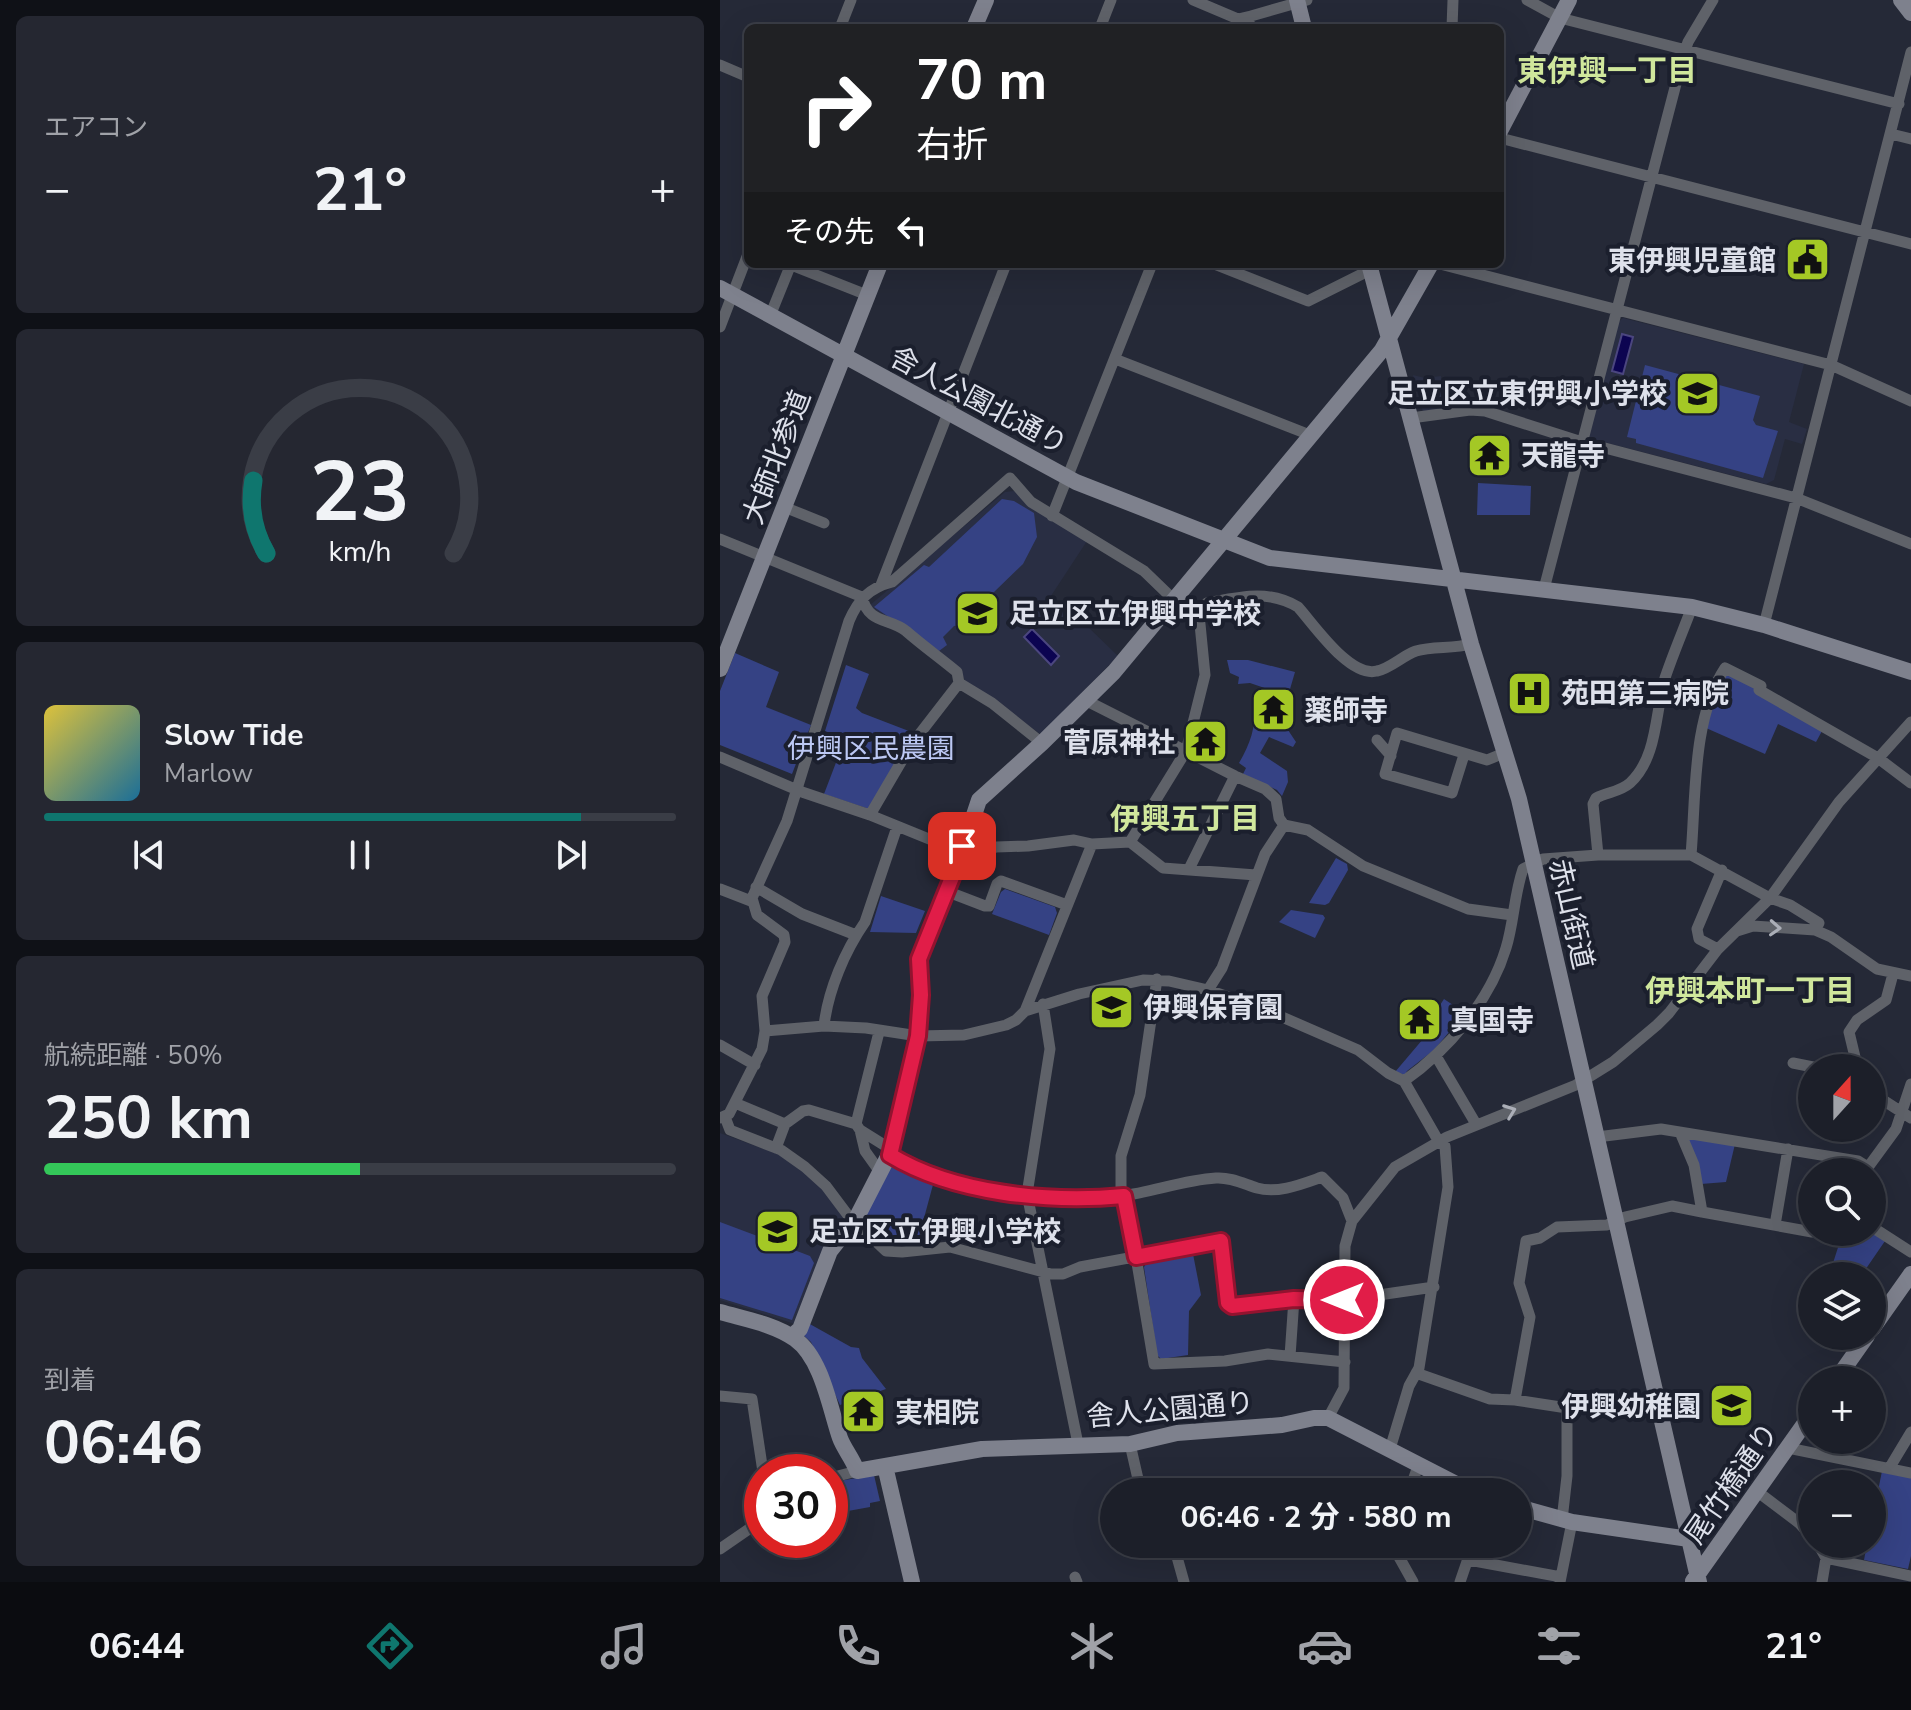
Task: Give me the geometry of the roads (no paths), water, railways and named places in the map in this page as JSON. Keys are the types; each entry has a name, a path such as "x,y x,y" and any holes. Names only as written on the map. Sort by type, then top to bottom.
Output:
{"street":[{"path":"842,24 851,0"},
{"path":"976,24 986,0"},
{"path":"1102,24 1111,0"},
{"path":"1193,0 1238,19 1300,1 1303,24"},
{"path":"1452,24 1453,0"},
{"path":"1527,0 1560,18 1899,104"},
{"path":"1504,123 1569,0"},
{"path":"1544,589 1685,49 1713,0"},
{"path":"1901,0 1911,12"},
{"path":"1248,24 1251,16"},
{"path":"1764,625 1911,52"},
{"path":"720,65 744,75"},
{"path":"1891,134 1911,139"},
{"path":"1504,139 1911,244"},
{"path":"720,327 726,291 744,261"},
{"path":"770,316 789,268"},
{"path":"801,268 867,295"},
{"name":"大師北参道","path":"720,669 878,268"},
{"path":"881,585 1004,268"},
{"path":"1052,516 1150,268"},
{"path":"1224,268 1308,301 1367,268"},
{"name":"赤山街道","path":"1369,268 1471,644 1519,799 1696,1580"},
{"path":"792,1336 800,1329 830,1251 855,1220 891,1152 918,1036 921,995 919,959 979,800 1114,672 1390,339 1429,268"},
{"path":"1455,268 1831,365 1911,401"},
{"name":"舎人公園北通り","path":"726,291 1076,482 1222,541 1285,561 1692,607 1764,625 1911,672"},
{"path":"1115,359 1310,435"},
{"path":"1411,418 1470,410 1485,411 1582,442 1796,498 1911,544"},
{"path":"1200,611 1173,599 1144,571 1031,502 1010,478 892,582 862,597 849,621 787,821 751,901 757,915 784,935 785,942 762,996 765,1031 755,1065 735,1103 722,1117 730,1130 776,1148 826,1186 886,1251 950,1247 1043,1272 1063,1274 1080,1267 1221,1241 1228,1303 1232,1306 1294,1299 1344,1300 1434,1287"},
{"path":"784,507 824,523"},
{"path":"720,539 862,597"},
{"path":"1130,842 1186,751 1205,675 1200,611 1207,603 1250,595 1281,599 1298,607 1351,666 1370,672 1380,671 1422,649 1456,649 1471,644"},
{"path":"862,597 864,607 880,621 903,628 918,644 957,672 959,683 911,745 870,815"},
{"path":"1598,855 1593,804 1596,798 1625,787 1642,764 1659,719 1660,695 1667,673 1692,607"},
{"path":"1691,855 1702,730 1716,681 1725,668 1761,686 1759,690 1878,758 1911,783"},
{"path":"959,683 992,703 1042,743"},
{"path":"1085,700 1265,789 1276,799 1279,818 1284,825 1308,830 1363,866 1468,909 1512,915"},
{"path":"1443,1478 1328,1418 1344,1388 1345,1246 1352,1221 1395,1167 1476,1124 1576,1085 1613,1062 1669,1013 1718,949 1770,898 1839,802 1911,722"},
{"path":"1464,755 1452,793 1385,774 1397,733 1487,760 1504,753"},
{"path":"1377,740 1391,756"},
{"path":"720,757 961,852 979,854 996,847 1074,840 1092,844 1130,842 1163,868 1256,875"},
{"path":"1189,869 1235,776"},
{"path":"1208,990 1222,968 1256,875 1284,825"},
{"path":"824,1026 839,972 865,922 897,827"},
{"path":"765,1031 824,1026 866,1028 918,1036 964,1035 1016,1020 1025,1011 1092,844"},
{"path":"1404,1081 1436,1056 1486,991 1507,947 1515,891 1523,869 1543,859 1598,855 1691,855 1770,898 1790,905 1819,923 1815,930"},
{"path":"1718,949 1699,939 1697,929 1722,870"},
{"path":"946,891 989,906 1001,881 1067,905"},
{"path":"756,887 802,914 856,935"},
{"path":"720,889 751,901"},
{"path":"1736,931 1753,926 1815,930 1831,937 1877,969 1911,976"},
{"path":"1854,1054 1849,1032 1857,1020 1886,1000 1893,974"},
{"path":"1025,1011 1079,994 1157,979 1208,990 1266,1010 1343,1042 1404,1081 1439,1142 1445,1146 1448,1187 1419,1368 1409,1386 1390,1449"},
{"path":"1157,979 1140,1095 1121,1156 1121,1192 1136,1257 1154,1364 1225,1361 1268,1354 1345,1362"},
{"path":"1043,1004 1050,1049 1027,1194 1078,1444"},
{"path":"879,1032 858,1127 865,1151 880,1172"},
{"path":"720,1045 755,1065"},
{"path":"1436,1056 1476,1124"},
{"path":"1793,1063 1798,1064"},
{"path":"1874,1158 1907,1115 1907,1090 1911,1084"},
{"path":"1886,1102 1907,1115"},
{"path":"735,1103 785,1124"},
{"path":"776,1148 785,1124 809,1110 858,1127 891,1152 940,1178 983,1189 1066,1198 1124,1196 1181,1182 1217,1178 1261,1190 1292,1188 1322,1177 1343,1198 1352,1221"},
{"path":"1597,1137 1661,1129 1840,1158"},
{"path":"1680,1132 1694,1165 1702,1212"},
{"path":"1775,1225 1788,1149"},
{"path":"1515,1400 1530,1317 1519,1283 1526,1241 1540,1238 1557,1227 1607,1225 1672,1206 1798,1229"},
{"path":"1886,1236 1911,1252"},
{"path":"1886,1309 1911,1274"},
{"path":"1290,1356 1294,1299"},
{"path":"720,1312 792,1336 807,1350 832,1404 841,1440 857,1471 848,1473"},
{"path":"1416,1373 1490,1399 1567,1408 1567,1521 1560,1580 1469,1560 1460,1582"},
{"path":"720,1396 752,1399 760,1454"},
{"name":"舎人公園通り","path":"857,1471 982,1449 1130,1444 1177,1433 1282,1425 1328,1418"},
{"path":"1890,1467 1911,1432"},
{"name":"尾竹橋通り","path":"1696,1580 1798,1433"},
{"path":"1130,1444 1138,1478"},
{"path":"1788,1448 1911,1473"},
{"path":"885,1466 912,1582"},
{"path":"1414,1478 1418,1466"},
{"path":"1758,1492 1798,1522"},
{"path":"1532,1511 1567,1521 1689,1539"},
{"path":"720,1549 744,1532"},
{"path":"1177,1558 1184,1582"},
{"path":"1400,1558 1413,1582"},
{"path":"1822,1582 1826,1558 1911,1576"}],"place":[{"name":"東伊興児童館","path":"1807,260"},
{"name":"足立区立東伊興小学校","path":"1698,393"},
{"name":"天龍寺","path":"1490,455"},
{"name":"足立区立伊興中学校","path":"978,613"},
{"name":"苑田第三病院","path":"1530,693"},
{"name":"薬師寺","path":"1273,710"},
{"name":"菅原神社","path":"1206,742"},
{"name":"伊興保育園","path":"1112,1007"},
{"name":"真国寺","path":"1419,1020"},
{"name":"足立区立伊興小学校","path":"778,1231"},
{"name":"伊興幼稚園","path":"1732,1406"},
{"name":"実相院","path":"864,1412"}],"district":[{"name":"東伊興一丁目","path":"1607,71"},
{"name":"伊興五丁目","path":"1185,819"},
{"name":"伊興本町一丁目","path":"1750,991"}],"park label":[{"name":"伊興区民農園","path":"871,748"}]}
